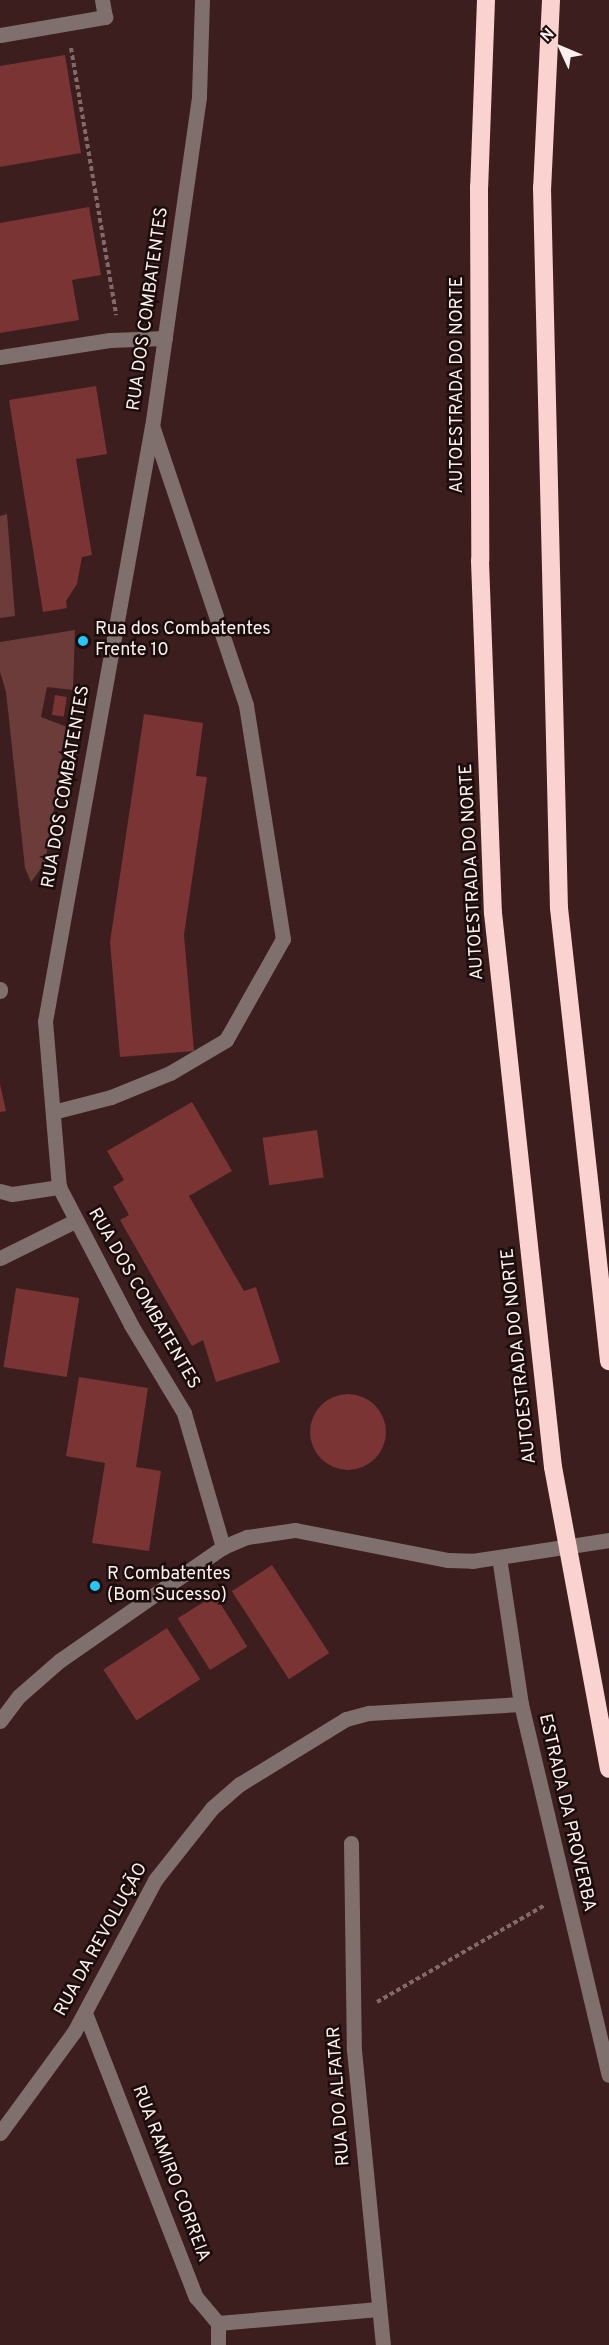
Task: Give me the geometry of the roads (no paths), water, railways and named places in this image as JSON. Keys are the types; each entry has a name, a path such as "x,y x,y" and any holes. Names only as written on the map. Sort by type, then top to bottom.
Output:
{"highway":[{"name":"AUTOESTRADA DO NORTE","path":"486,0 479,187 480,561 493,913 553,1467 609,1769"},
{"path":"551,0 542,188 559,908 609,1361"}],"street":[{"path":"0,35 105,16 102,0"},
{"name":"RUA DOS COMBATENTES","path":"202,0 199,97 152,426 45,1021 59,1187 75,1221 184,1413 223,1547"},
{"path":"0,357 120,340 165,338"},
{"path":"53,1112 111,1097 170,1073 226,1040 283,939 246,705 152,426"},
{"path":"0,1191 12,1194 59,1187"},
{"path":"0,1258 75,1221"},
{"path":"0,1721 19,1696 59,1661 223,1547 269,1531 295,1530 448,1560 499,1557 609,1540"},
{"name":"ESTRADA DA PROVERBA","path":"499,1557 521,1704 564,1894 609,2075"},
{"name":"RUA DA REVOLUÇÃO","path":"0,2133 85,2013 155,1880 212,1808 240,1784 346,1719 369,1713 521,1704"},
{"name":"RUA DO ALFATAR","path":"351,1843 353,2016 383,2345"},
{"name":"RUA RAMIRO CORREIA","path":"85,2013 196,2297 218,2323"},
{"path":"218,2345 218,2323 378,2309"}],"place":[{"name":"Rua dos Combatentes Frente 10","path":"83,641"},
{"name":"R Combatentes (Bom Sucesso)","path":"95,1586"}]}
